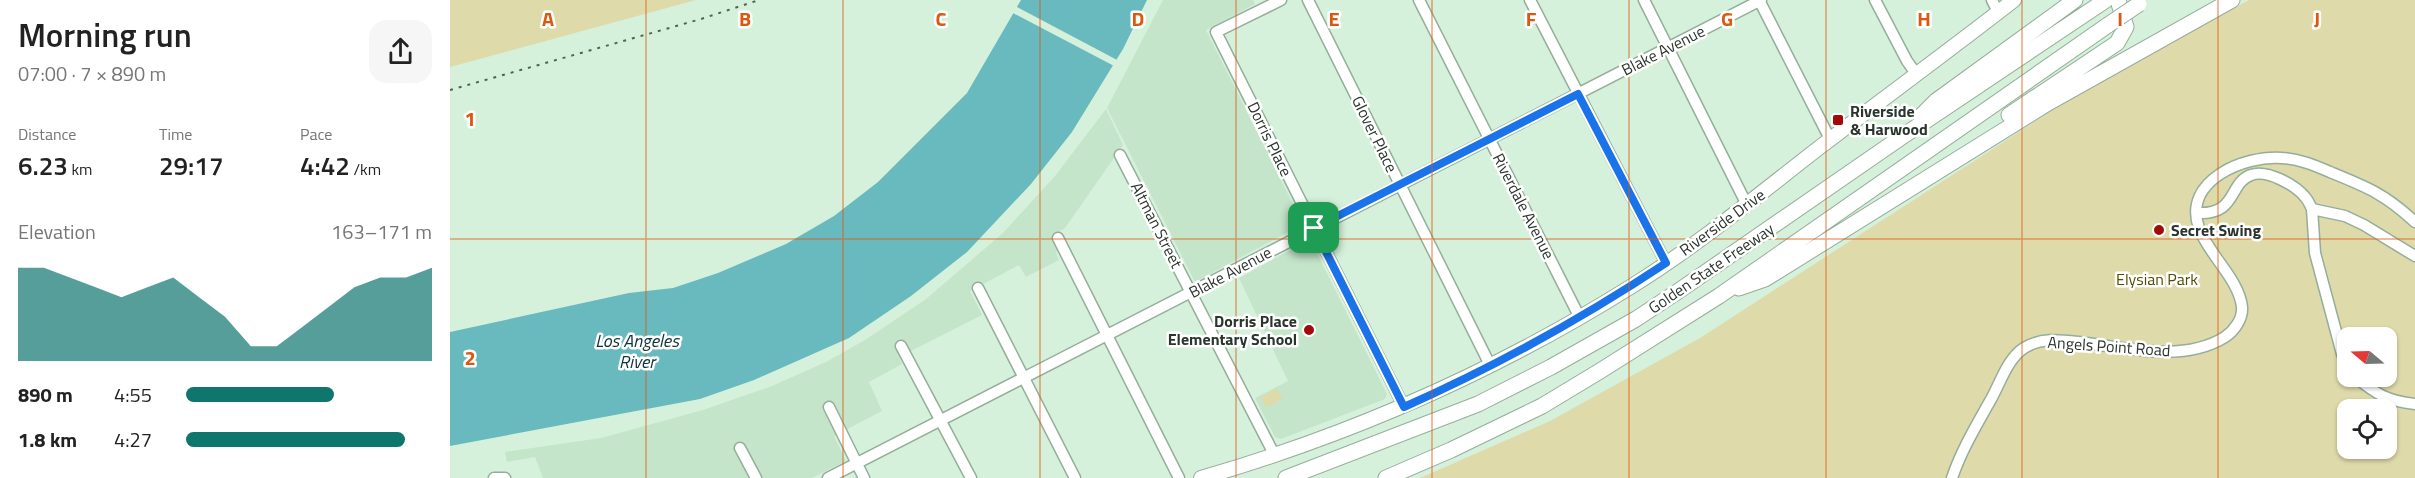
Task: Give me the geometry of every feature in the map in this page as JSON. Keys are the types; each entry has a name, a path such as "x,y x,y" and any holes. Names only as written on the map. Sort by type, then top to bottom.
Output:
{"highway":[{"path":"1903,136 1936,100 2075,0"},
{"path":"1921,181 1948,156 2117,43 2126,27 2118,0"},
{"path":"1719,296 1764,279 2048,103 2232,0"},
{"name":"Golden State Freeway","path":"1286,478 1478,404 1551,367 1680,290 2102,2"},
{"name":"Golden State Freeway","path":"1386,478 1451,450 1542,406 1719,296 2142,2"}],"main road":[{"name":"Riverside Drive","path":"1202,478 1275,456 1404,407 1490,365 1580,316 1666,263 1747,205 1830,139 1917,75 1995,6 2014,0"}],"street":[{"name":"Dorris Place","path":"1281,0 1216,32 1404,407"},
{"name":"Glover Place","path":"1308,0 1490,365"},
{"name":"Riverdale Avenue","path":"1419,0 1580,316"},
{"path":"1530,0 1666,263"},
{"path":"1644,0 1747,205"},
{"name":"Blake Avenue","path":"828,478 1760,0"},
{"path":"1760,0 1830,139"},
{"path":"1875,0 1907,62 1917,75"},
{"name":"Altman Street","path":"1120,155 1275,456"},
{"path":"2337,335 2315,253 2312,209 2305,197 2275,178 2257,174 2250,175 2221,208 2212,213 2197,213 2199,200 2205,188 2233,166 2249,160 2281,158 2310,164 2379,192 2415,222"},
{"path":"2312,209 2345,216 2415,256"},
{"name":"Angels Point Road","path":"1952,478 1963,450 2005,371 2024,348 2036,342 2054,340 2121,348 2183,351 2207,346 2230,333 2240,319 2242,306 2237,293 2206,243 2198,225 2197,213"},
{"path":"1058,238 1179,478"},
{"path":"978,288 1075,478"},
{"path":"902,346 971,478"},
{"path":"2367,387 2392,402 2415,404"},
{"path":"829,407 864,478"},
{"path":"740,448 756,478"},
{"path":"494,478 505,478"}],"shaded area":[{"path":"1163,0 1253,0 1255,4 1206,30 1303,224 1195,282 1107,108"},
{"path":"1106,109 1123,145 1065,228 1051,237 1058,250 1056,252 1059,260 1026,277 1019,265 970,291 982,315 899,357 902,364 869,382 882,411 834,436 846,461 812,478 543,478 535,457 507,462 505,452 601,438 703,410 772,386 826,362 865,340 926,299 1003,233 1055,176"},
{"name":"Dorris Place Elementary School","path":"1310,239 1387,394 1385,399 1281,439 1275,437 1255,398 1288,381 1239,278"}],"green space":[{"path":"450,0 696,0 450,67"},
{"name":"Elysian Park","path":"2249,0 2415,0 2415,478 1420,478 1550,421 1700,338 2093,84"},
{"path":"1277,388 1282,399 1266,408 1261,397"}],"water":[{"name":"Los Angeles River","path":"1021,0 1147,0 1123,49 1072,132 1031,184 967,252 911,296 849,338 754,380 700,399 450,446 450,332 629,293 673,288 718,273 786,244 834,216 878,182 967,93"}],"pier":[{"path":"1015,6 1119,61 1116,67 1011,12"}],"railway":[{"path":"450,90 701,19 759,0"}],"place":[{"name":"Riverside & Harwood","path":"1838,120"},
{"name":"Secret Swing","path":"2159,230"},
{"name":"Dorris Place Elementary School","path":"1309,330"}],"route":[{"path":"1578,94 1666,263 1534,343 1404,407 1314,228 1578,94"}]}
